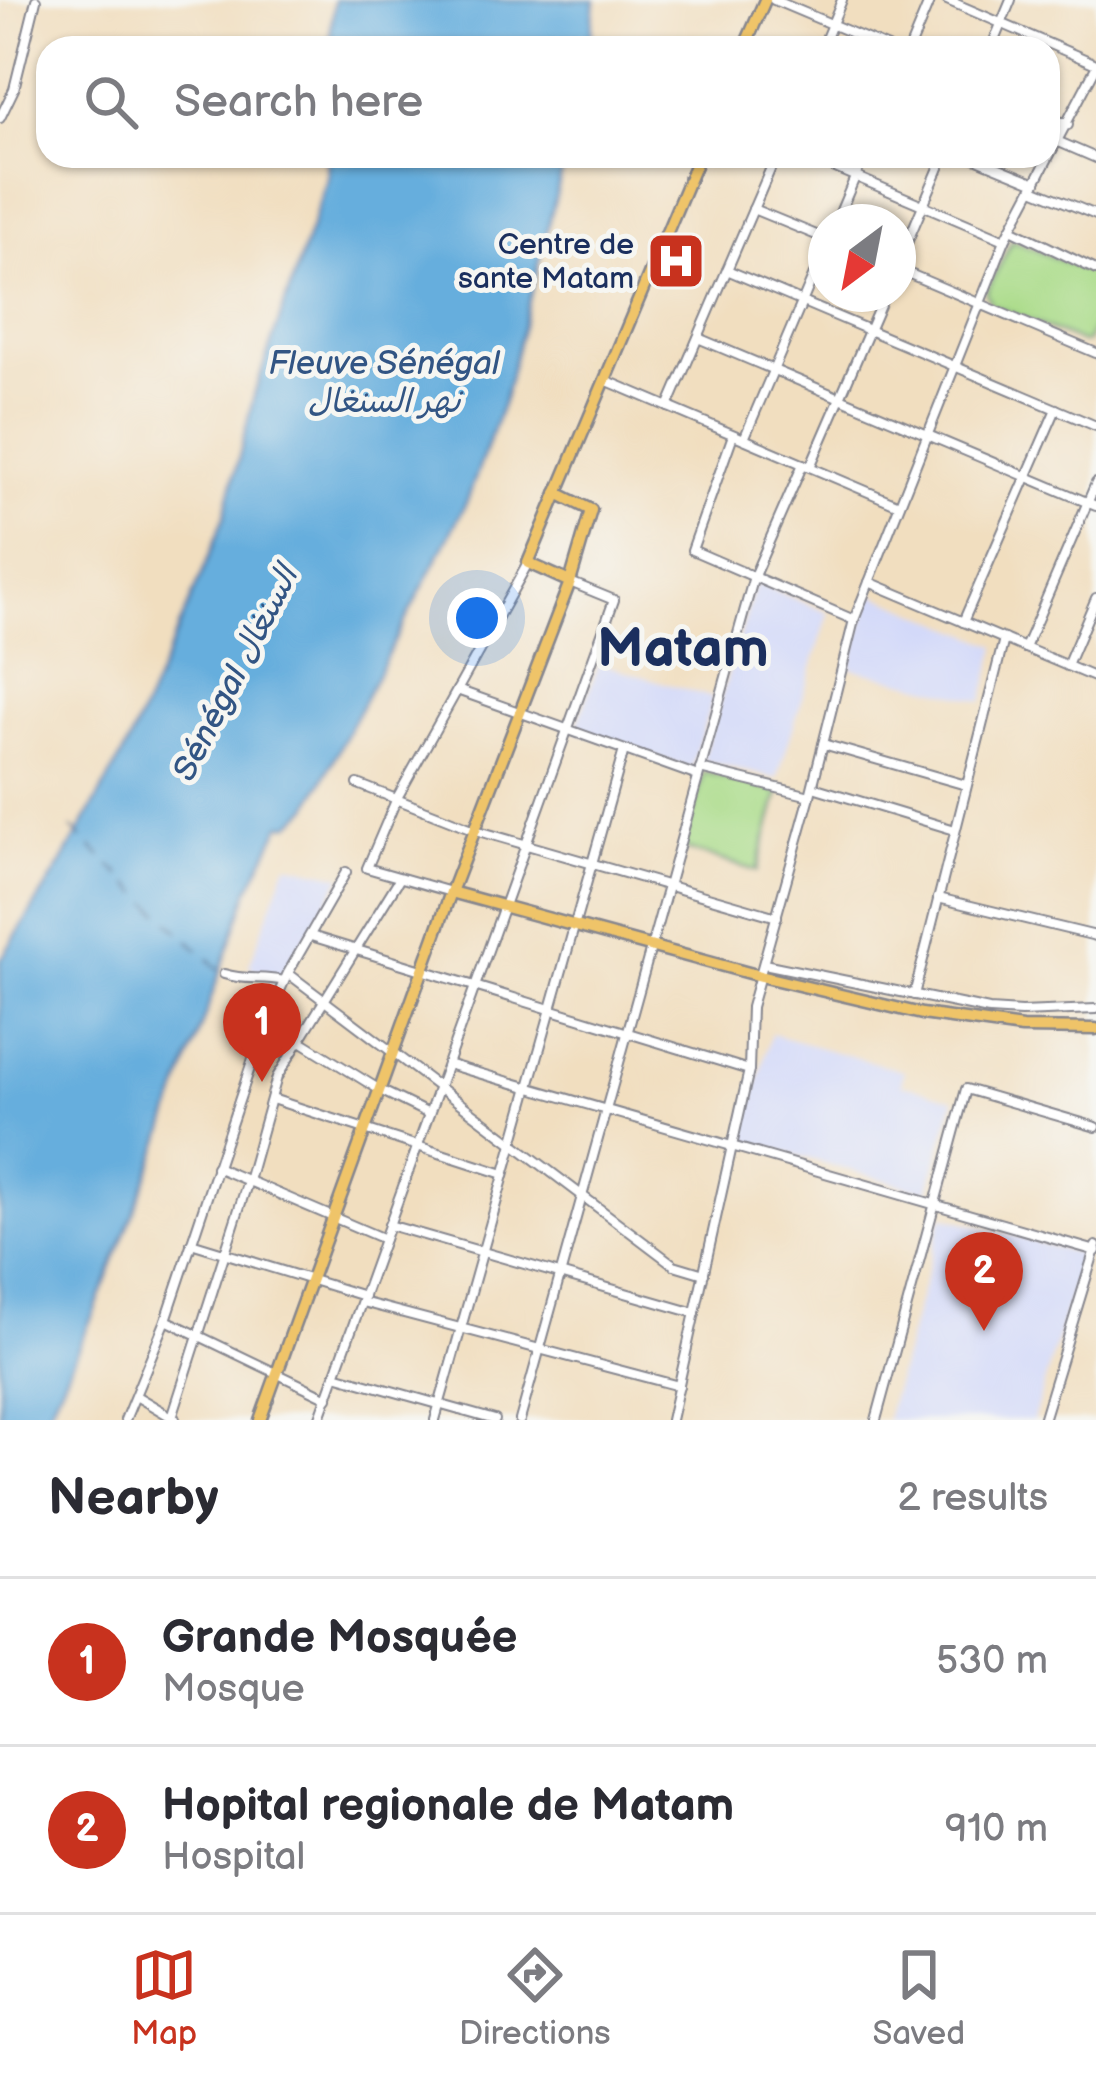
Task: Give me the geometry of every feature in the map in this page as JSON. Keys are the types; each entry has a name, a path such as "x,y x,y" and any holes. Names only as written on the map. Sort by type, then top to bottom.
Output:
{"main road":[{"path":"749,36 764,0"},
{"path":"569,582 528,563 694,168"},
{"path":"260,1420 569,582 591,510 557,493"},
{"path":"451,892 651,946 970,1022 1096,1029"}],"street":[{"path":"0,118 14,88 36,0"},
{"path":"774,0 860,36"},
{"path":"827,36 842,0"},
{"path":"915,36 930,0"},
{"path":"947,0 1030,36"},
{"path":"996,36 1011,0"},
{"path":"1060,49 1096,65 1060,139"},
{"path":"1060,121 1068,125"},
{"path":"1060,143 1096,158"},
{"path":"668,407 771,168"},
{"path":"835,168 1005,240"},
{"path":"844,204 859,168"},
{"path":"916,222 939,168"},
{"path":"996,168 1096,215"},
{"path":"671,1420 749,1070 751,1007 854,620 1005,240 1044,168"},
{"path":"753,209 808,235"},
{"path":"1011,229 1096,270"},
{"path":"727,270 1096,426"},
{"path":"916,275 1094,349"},
{"path":"744,439 808,287"},
{"path":"520,1420 754,576 877,312"},
{"path":"698,338 1092,504"},
{"path":"604,380 899,506"},
{"path":"964,622 1056,410"},
{"path":"733,434 692,550 854,620"},
{"path":"1025,648 1092,504 1096,483"},
{"path":"451,892 367,868 397,798 528,563"},
{"path":"337,1420 321,1415 614,600 569,582"},
{"path":"869,582 1096,678"},
{"path":"1067,666 1096,598"},
{"path":"1082,630 1096,635"},
{"path":"914,995 1004,639"},
{"path":"457,689 699,773 812,791 955,830"},
{"path":"823,744 967,785"},
{"path":"435,1420 624,750"},
{"path":"358,784 475,830 777,917"},
{"path":"125,1420 166,1320 265,1023 346,872"},
{"path":"136,1396 174,1419 277,1077 400,878"},
{"path":"938,898 1096,936"},
{"path":"311,936 749,1070"},
{"path":"762,970 973,1007 1021,1012 1096,1009"},
{"path":"224,974 241,980 286,977 325,1001 674,1264 704,1274"},
{"path":"970,1022 973,1007"},
{"path":"299,1040 429,1114"},
{"path":"447,1064 1095,1249 1043,1420"},
{"path":"876,1420 966,1089 1096,1126"},
{"path":"272,1099 504,1174"},
{"path":"216,1167 384,1239"},
{"path":"389,1225 695,1313"},
{"path":"191,1244 461,1328 679,1386"},
{"path":"166,1320 328,1398"},
{"path":"335,1375 495,1420"}],"shaded area":[{"path":"756,583 829,613 777,779 702,760"},
{"path":"871,593 997,646 983,701 850,668"},
{"path":"599,663 713,698 691,769 575,731"},
{"path":"287,864 342,876 278,988 249,966"},
{"path":"771,1034 904,1071 901,1084 954,1099 928,1192 742,1140"},
{"path":"942,1216 1083,1255 1033,1420 886,1420"}],"green space":[{"path":"1012,240 1096,275 1096,322 1087,342 992,305 986,293"},
{"path":"704,772 779,792 757,871 683,848"}],"water":[{"path":"334,0 595,0 591,36 330,36"},
{"name":"Fleuve Sénégal نهر السنغال","path":"328,168 563,168 503,402 467,501 309,807 291,824 281,825 249,889 157,1153 93,1315 45,1420 0,1420 0,961 129,743 202,574 224,518 255,392"}],"ferry route":[{"path":"71,828 222,972"}],"place":[{"name":"Centre de sante Matam","path":"676,261"},
{"name":"Grande Mosquée","path":"262,1082"},
{"name":"Hopital regionale de Matam","path":"984,1331"}],"district":[{"name":"Matam","path":"683,647"}],"water label":[{"name":"Sénégal السنغال","path":"234,673"}]}
